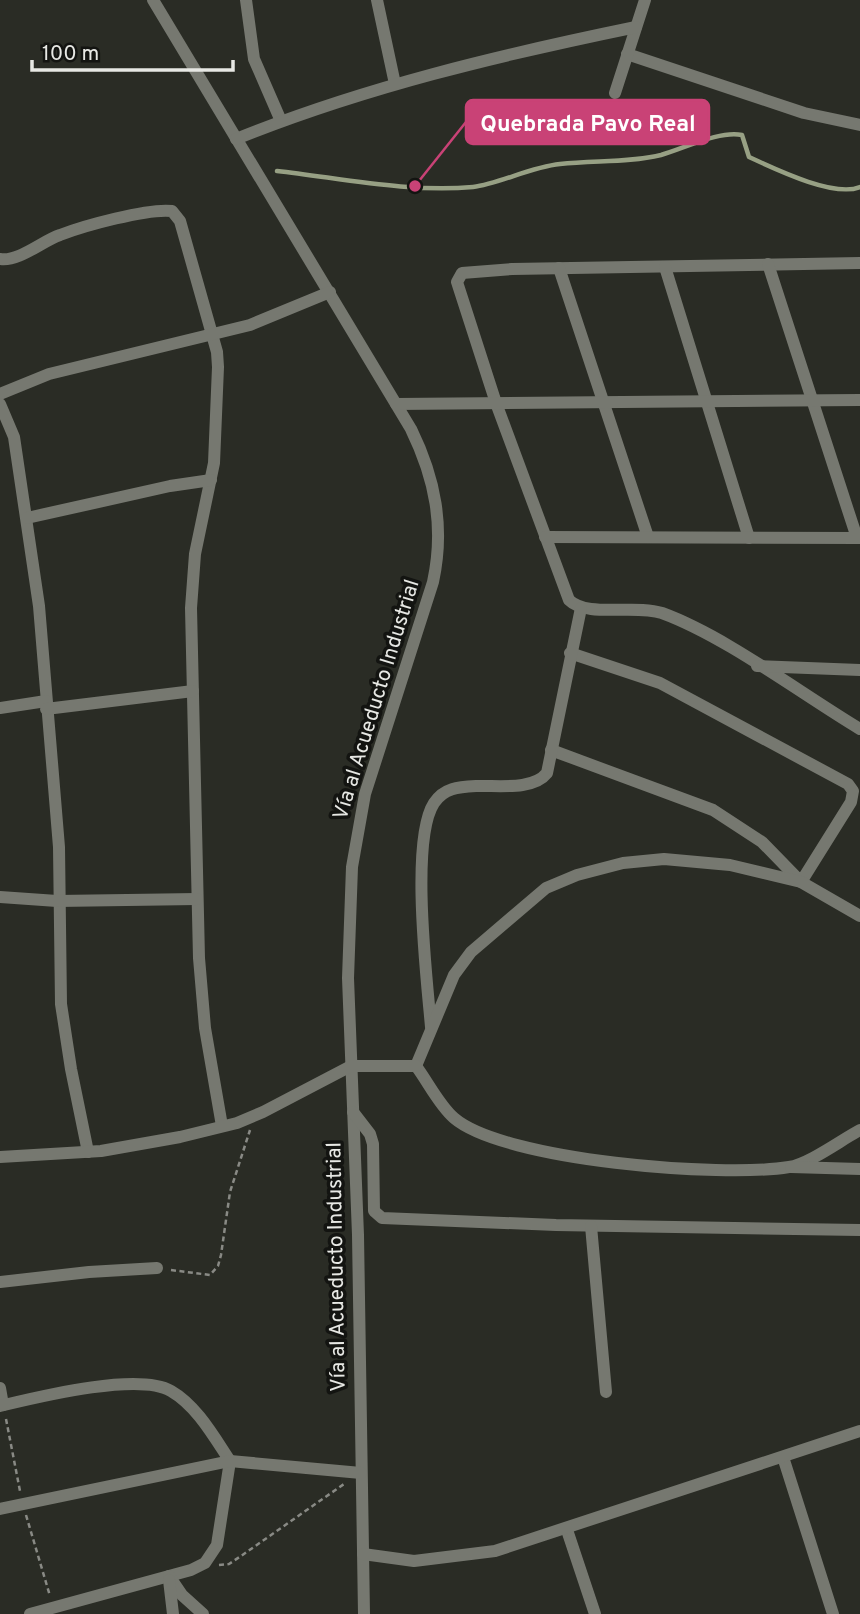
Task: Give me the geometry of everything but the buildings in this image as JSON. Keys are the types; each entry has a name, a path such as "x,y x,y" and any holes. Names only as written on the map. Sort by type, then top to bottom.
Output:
{"street":[{"name":"Vía al Acueducto Industrial","path":"153,0 396,404 419,446 432,479 439,548 428,603 360,813 350,900 348,978 365,1614"},
{"path":"246,0 254,59 281,121"},
{"path":"377,0 395,84"},
{"path":"615,93 645,0"},
{"path":"236,139 281,121 395,84 563,42 636,27"},
{"path":"628,54 804,113 860,125"},
{"path":"0,259 13,258 43,242 86,226 172,211 180,221 212,335 218,389 216,438 211,480 195,554 191,608 197,898 205,1028 222,1126"},
{"path":"860,263 559,268 468,272 458,277 458,290 564,593 581,608 641,609 660,613 757,666 860,729"},
{"path":"545,537 859,538 810,401 768,264"},
{"path":"665,267 749,538"},
{"path":"559,268 648,537"},
{"path":"0,394 49,374 250,325 330,292"},
{"path":"396,404 860,400"},
{"path":"0,404 14,436 38,606 59,847 57,901 61,1004 88,1152"},
{"path":"27,518 170,486 211,480"},
{"path":"432,1032 422,927 424,825 434,802 451,787 533,783 547,773 581,608"},
{"path":"570,653 660,682 848,783 853,791 852,802 801,882"},
{"path":"757,666 860,670"},
{"path":"0,708 193,691"},
{"path":"551,750 713,810 762,842 801,882 860,916"},
{"path":"416,1066 454,975 471,952 546,888 623,863 664,859 730,865 801,882"},
{"path":"0,897 57,901 197,898"},
{"path":"0,1157 88,1152 138,1145 249,1118 351,1066 416,1066"},
{"path":"416,1066 454,1118 487,1136 537,1151 644,1166 704,1169 860,1168"},
{"path":"353,1112 370,1134 373,1144 373,1200 377,1216 390,1220 860,1230"},
{"path":"791,1167 860,1130"},
{"path":"591,1226 606,1392"},
{"path":"0,1282 157,1268"},
{"path":"0,1388 2,1406 111,1386 159,1386 178,1396 202,1420 230,1461 217,1545 205,1563 169,1576 30,1614"},
{"path":"363,1554 388,1559 433,1561 495,1551 567,1530 860,1430"},
{"path":"783,1457 833,1614"},
{"path":"0,1508 230,1461 361,1473"},
{"path":"567,1530 594,1614"},
{"path":"169,1576 173,1614"},
{"path":"169,1576 182,1595 203,1614"}],"path":[{"path":"157,1268 201,1276 209,1275 218,1266 230,1192 249,1139 249,1118"},
{"path":"205,1563 229,1564 361,1473"}],"waterway":[{"path":"277,171 399,186 473,187 549,166 661,155 733,134 742,135 749,157 788,174 835,188 860,187"}],"place":[{"name":"Quebrada Pavo Real","path":"415,186"}]}
